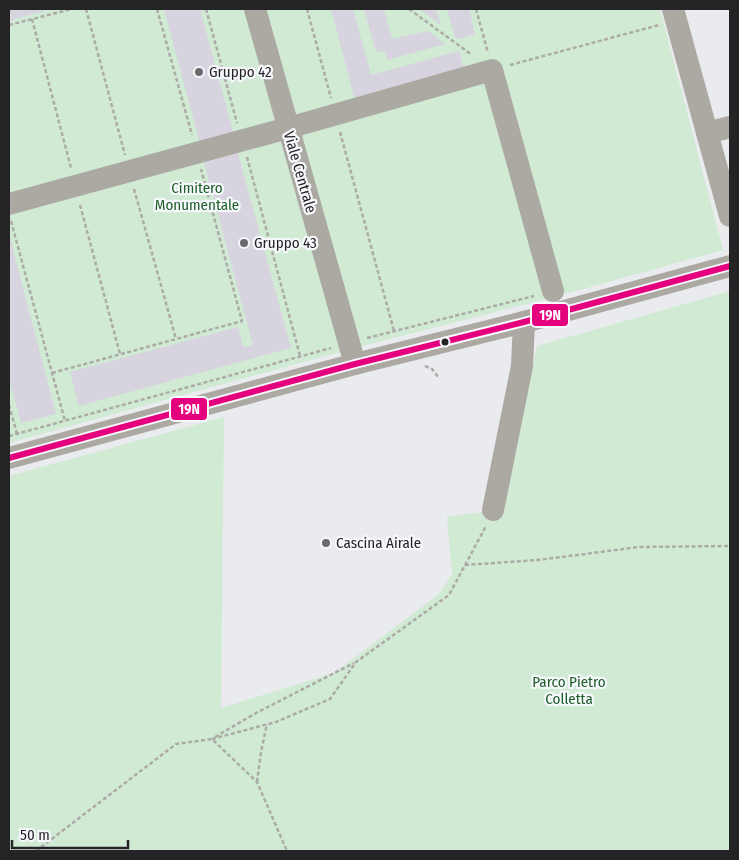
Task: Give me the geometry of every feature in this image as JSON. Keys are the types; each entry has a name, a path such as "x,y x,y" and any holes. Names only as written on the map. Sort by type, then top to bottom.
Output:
{"street":[{"name":"Viale Centrale","path":"256,9 352,353"},
{"path":"675,14 730,216"},
{"path":"9,204 492,70 553,291"},
{"path":"707,133 730,127"},
{"path":"9,458 352,353 524,322 730,266"},
{"path":"493,510 522,366 524,322"}],"path":[{"path":"9,26 72,9"},
{"path":"52,373 242,321 157,9"},
{"path":"206,9 300,356"},
{"path":"307,9 394,331"},
{"path":"409,9 492,70"},
{"path":"476,9 492,70"},
{"path":"492,70 675,14"},
{"path":"9,212 65,421"},
{"path":"9,436 300,356 352,353 394,331 553,291"},
{"path":"9,406 17,434"},
{"path":"212,739 256,713 356,662 449,596 493,510"},
{"path":"465,565 538,560 639,547 730,546"},
{"path":"36,851 176,744 212,739 267,724 330,699 356,662"},
{"path":"257,782 260,752 267,724"},
{"path":"212,739 257,782 287,851"}],"green space":[{"name":"Cimitero Monumentale","path":"9,9 660,9 723,250 558,296 351,349 9,443"},
{"name":"Parco Pietro Colletta","path":"730,291 730,851 9,851 9,476 224,417 221,708 334,673 439,594 452,574 447,517 502,509 537,346"}],"building":[{"path":"9,9 50,9 9,21"},
{"name":"Gruppo 42","path":"164,9 200,9 234,135 200,144"},
{"path":"331,9 353,9 371,75 459,51 464,70 355,100"},
{"path":"364,9 384,9 392,39 428,31 445,44 387,60 385,51 376,52"},
{"path":"419,9 436,9 441,25"},
{"path":"447,9 469,9 475,34 460,39 455,37"},
{"name":"Gruppo 43","path":"237,150 291,348 79,406 70,372 238,327 243,347 253,345 203,159"},
{"path":"9,234 56,414 21,423 9,378"}],"transit line":[{"name":"19N","path":"9,458 355,364 524,322 730,266"}],"place":[{"name":"Gruppo 42","path":"199,72"},
{"name":"Gruppo 43","path":"244,243"},
{"name":"Cascina Airale","path":"326,543"}]}
